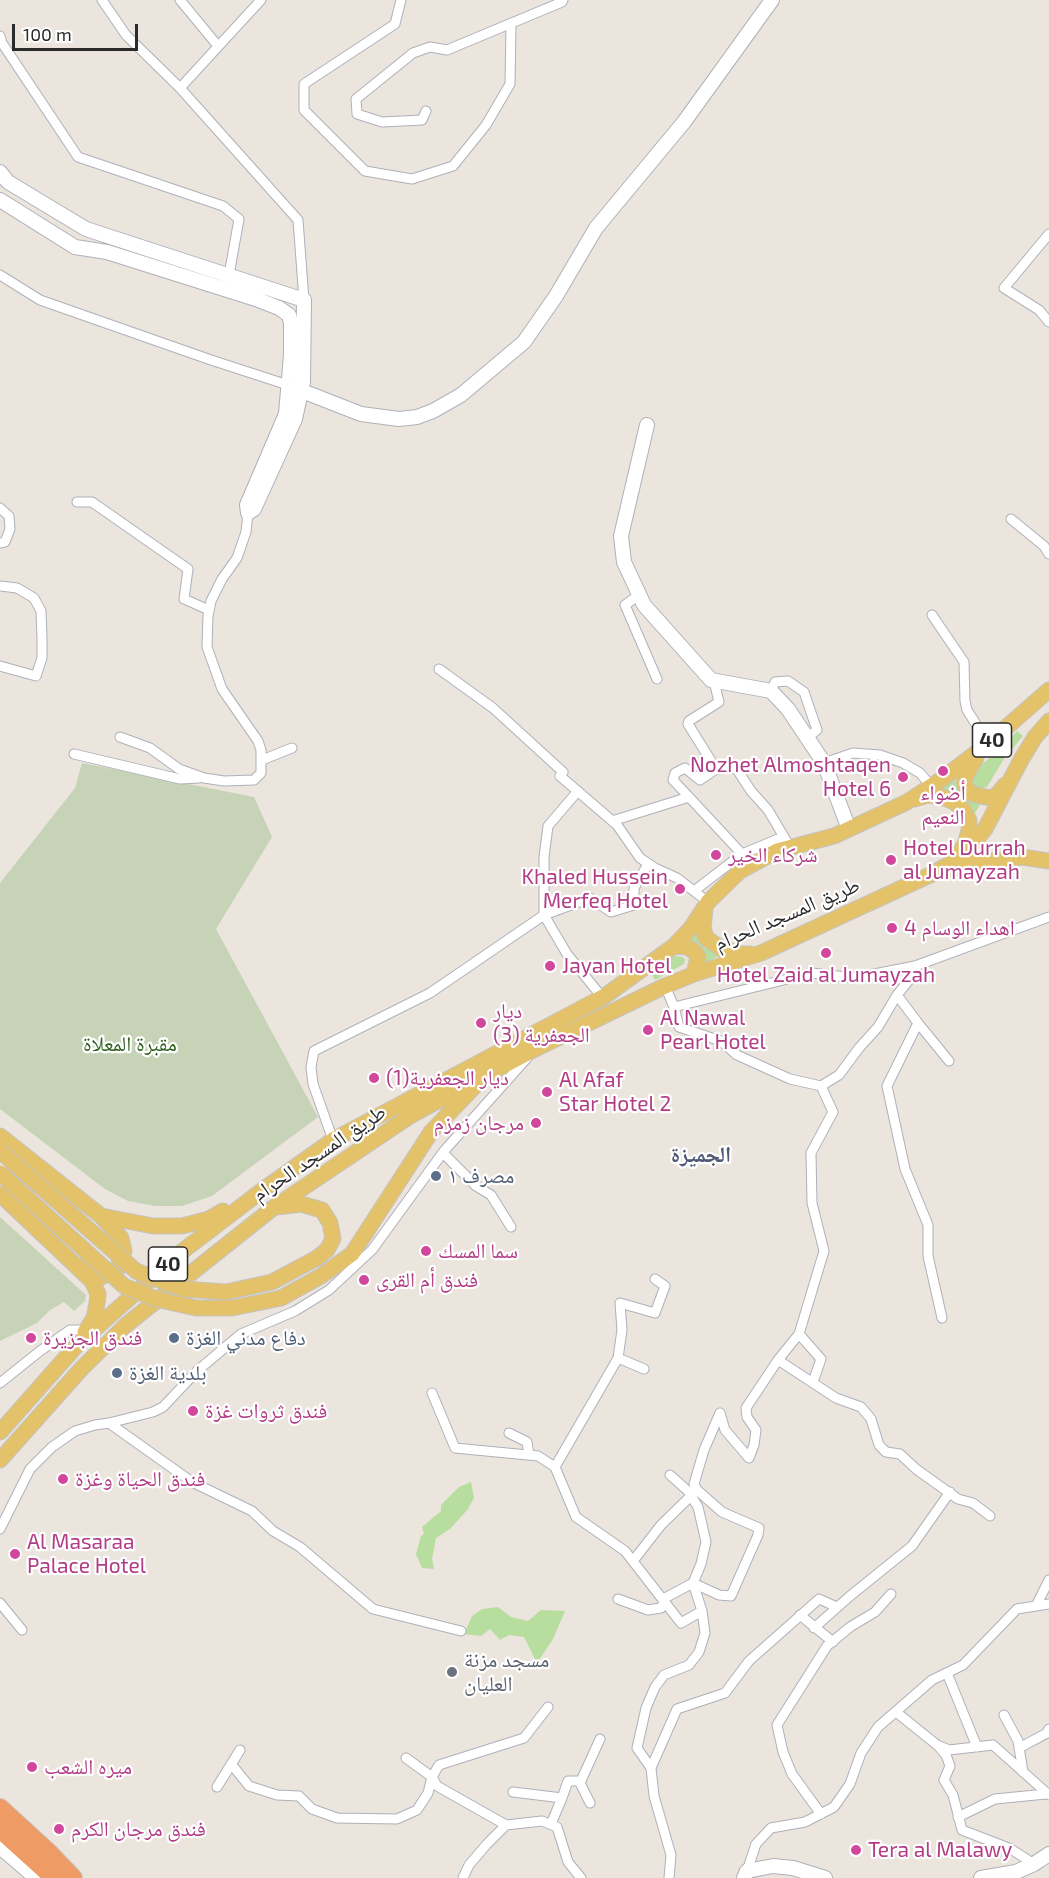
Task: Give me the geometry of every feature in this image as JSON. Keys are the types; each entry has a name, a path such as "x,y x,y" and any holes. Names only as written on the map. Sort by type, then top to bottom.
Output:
{"highway":[{"path":"0,1808 80,1878"},
{"path":"0,1829 48,1876"},
{"path":"48,1852 73,1878"}],"main road":[{"name":"40","path":"931,786 986,744 1049,690"},
{"path":"986,744 964,779 966,788 972,794 990,798 997,795 1010,779 1035,737 1049,720"},
{"name":"طريق المسجد الحرام","path":"0,1460 82,1368 126,1325 273,1208 410,1116 535,1049 665,986 694,974 761,953 930,875 953,862 968,850 985,830 1010,779"},
{"name":"طريق المسجد الحرام","path":"0,1432 77,1345 180,1253 333,1140 602,997 674,946 707,905 740,871 777,851 787,842 834,836 907,802 931,786"},
{"path":"907,802 928,795 942,797 963,809 969,820 969,830 966,842 953,862"},
{"path":"930,875 967,864 1022,856 1049,861"},
{"path":"707,905 703,928 706,938 722,949 742,954 761,953"},
{"path":"674,946 687,947 694,951 698,957 694,974"},
{"path":"0,1173 124,1286 156,1299 195,1308 232,1308 282,1298 321,1276 352,1254 431,1132 486,1075"},
{"path":"0,1136 101,1216 121,1238 124,1251 117,1270 101,1277 78,1266"},
{"path":"0,1151 136,1271 183,1289 226,1292 272,1282 317,1258 327,1250 333,1239 330,1223 322,1210 301,1204 273,1208"},
{"path":"101,1216 153,1226 182,1226 209,1219 264,1189"},
{"path":"0,1194 92,1281 98,1294 94,1318 77,1345"}],"street":[{"path":"102,0 126,35 180,88 298,220 297,298 303,382 294,388"},
{"path":"180,0 218,46"},
{"path":"180,88 261,0"},
{"path":"401,0 395,24 304,84 304,110 365,171 412,179 453,166 486,125 510,84 511,23"},
{"path":"426,111 422,120 382,122 357,114 356,99 414,53 430,47 447,50 563,0"},
{"path":"0,275 40,300 294,388 361,414 399,419 417,417 461,395 524,342 556,296 596,228 684,122 772,0"},
{"path":"0,36 2,43 78,157 223,206 239,219 229,275"},
{"path":"0,172 8,182 86,229 297,298"},
{"path":"0,200 75,247 107,252 256,299 279,308 289,315"},
{"path":"1049,234 1004,288 1039,310 1049,322"},
{"path":"74,754 180,779 254,780 261,773 262,760 258,741 222,689 207,646 209,610 222,579 237,558 246,532 248,513 254,509 295,419 289,315 297,298"},
{"path":"647,425 621,536 624,562 639,595 644,605 711,680 771,691 788,709 824,763 849,829"},
{"path":"78,502 93,502 188,569 184,599 209,610"},
{"path":"0,508 9,516 10,529 5,542 0,543"},
{"path":"1011,519 1044,546 1049,554"},
{"path":"0,586 17,588 34,598 41,611 42,638 42,658 36,676 0,666"},
{"path":"639,595 625,605 657,679"},
{"path":"932,615 964,662 967,710 986,744"},
{"path":"439,669 500,714 563,772 560,776 617,825 640,858 676,878 694,891 707,905"},
{"path":"714,681 719,702 689,721 688,724 716,769"},
{"path":"771,691 775,682 788,681 804,692 817,730 807,738"},
{"path":"120,737 150,748 179,769 204,778"},
{"path":"262,760 292,748"},
{"path":"824,763 853,753 880,755 903,763 920,773 931,786"},
{"path":"694,891 742,854 787,842 768,810 751,791 736,768 716,769 700,780 684,768 675,772 673,780 742,854"},
{"path":"578,791 548,826 544,857 544,915 567,954 602,997"},
{"path":"612,821 689,797"},
{"path":"333,1140 313,1083 311,1067 314,1051 430,993 544,915 590,898 611,912 634,905 634,888 648,864"},
{"path":"674,1007 812,973 854,978 915,966 1049,917"},
{"path":"665,986 679,1027 721,1041 737,1055 790,1079 821,1086 839,1075 859,1048 878,1028 897,995 910,979 915,966"},
{"path":"897,995 949,1061"},
{"path":"918,1023 887,1086 905,1169 928,1225 927,1256 942,1318"},
{"path":"0,1529 30,1469 52,1447 75,1431 153,1412 163,1407 197,1371 241,1335 295,1311 329,1290 372,1250 442,1153 535,1049"},
{"path":"618,1599 648,1610 661,1608 664,1599 693,1583 701,1564 706,1542 694,1493 694,1484 704,1450 720,1413 725,1430 749,1458 756,1430 747,1417 746,1408 778,1360 800,1334 824,1251 812,1203 811,1153 833,1112 821,1086"},
{"path":"442,1153 476,1186 491,1195 511,1227"},
{"path":"555,1467 618,1358 622,1330 620,1303 655,1313 665,1286 655,1279"},
{"path":"0,1383 70,1330 86,1330"},
{"path":"800,1334 821,1359 813,1382"},
{"path":"618,1358 644,1369"},
{"path":"778,1360 836,1398 861,1407 871,1419 879,1445 886,1452 900,1454 916,1469 958,1499 973,1503 990,1516"},
{"path":"432,1393 454,1448 537,1456 555,1467 576,1517 625,1551 681,1623 702,1611"},
{"path":"109,1424 192,1482 252,1512 273,1532 300,1547 373,1609 461,1631"},
{"path":"509,1433 527,1442 529,1455"},
{"path":"670,1475 722,1512 759,1528 758,1536 731,1596 719,1595 693,1583"},
{"path":"814,1628 912,1546 950,1492"},
{"path":"633,1561 661,1525 694,1493"},
{"path":"1036,1606 1049,1581"},
{"path":"669,1878 671,1855 654,1796 651,1768 637,1748 646,1708 655,1687 664,1675 689,1665 699,1652 705,1633 702,1611 693,1583"},
{"path":"821,1814 792,1774 783,1752 777,1725 827,1646 850,1627 874,1612 891,1594"},
{"path":"651,1768 676,1709 725,1693 749,1661 819,1599 837,1607"},
{"path":"0,1603 22,1630"},
{"path":"746,1874 756,1844 771,1828 805,1822 834,1807 850,1784 861,1754 878,1727 932,1680 963,1665 1017,1609 1049,1604"},
{"path":"800,1615 833,1642"},
{"path":"947,1672 977,1747"},
{"path":"232,1765 249,1786 277,1795 299,1796 312,1809 337,1818 397,1820 417,1810 428,1794 432,1777 439,1766 524,1738 548,1707"},
{"path":"896,1712 946,1755 950,1766 944,1780 953,1795 962,1830 1011,1850 1034,1864"},
{"path":"1004,1715 1018,1741 1023,1772"},
{"path":"1019,1748 1047,1733 1049,1729"},
{"path":"580,1783 600,1739"},
{"path":"937,1745 949,1750 993,1745 1048,1795"},
{"path":"217,1787 240,1750"},
{"path":"406,1758 432,1777 436,1786 506,1825 542,1821 557,1827 567,1853 567,1862 581,1878"},
{"path":"551,1824 568,1781 580,1783"},
{"path":"580,1783 590,1803"},
{"path":"513,1792 562,1798"},
{"path":"958,1817 995,1799 1048,1795"},
{"path":"462,1878 469,1865 506,1825"},
{"path":"0,1847 48,1876"},
{"path":"981,1878 1016,1875 1049,1854"},
{"path":"746,1874 774,1866 793,1868 825,1878"}],"green space":[{"path":"1017,731 1023,736 1008,754 1001,749"},
{"path":"998,751 1005,757 987,787 979,789 973,787 970,780 974,771"},
{"name":"مقبرة المعلاة","path":"82,763 254,797 272,837 216,929 318,1117 212,1196 182,1206 155,1206 128,1201 105,1189 0,1109 0,883 75,788"},
{"path":"955,780 959,792 967,800 981,803 972,818 957,796 940,788"},
{"path":"699,927 721,955 701,965 684,942"},
{"path":"675,956 685,959 684,964 655,980 651,972"},
{"path":"0,1217 86,1295 85,1301 74,1311 64,1302 50,1310 37,1323 0,1341"},
{"path":"471,1482 474,1498 468,1509 450,1529 436,1538 432,1559 434,1569 422,1568 416,1554 421,1536 424,1534 422,1527 441,1511 441,1505 459,1487"},
{"path":"498,1607 511,1617 528,1621 541,1610 565,1611 553,1639 537,1663 524,1637 509,1635 500,1640 490,1629 481,1636 464,1634 472,1616 482,1609"}],"place":[{"name":"أضواء النعيم","path":"943,771"},
{"name":"Nozhet Almoshtaqen Hotel 6","path":"903,777"},
{"name":"شركاء الخير","path":"716,855"},
{"name":"Hotel Durrah al Jumayzah","path":"891,860"},
{"name":"Khaled Hussein Merfeq Hotel","path":"680,889"},
{"name":"اهداء الوسام 4","path":"892,928"},
{"name":"Hotel Zaid al Jumayzah","path":"826,953"},
{"name":"Jayan Hotel","path":"550,966"},
{"name":"ديار الجعفرية (3)","path":"481,1023"},
{"name":"Al Nawal Pearl Hotel","path":"648,1030"},
{"name":"ديار الجعفرية(1)","path":"374,1078"},
{"name":"Al Afaf Star Hotel 2","path":"547,1092"},
{"name":"مرجان زمزم","path":"536,1123"},
{"name":"مصرف ١","path":"436,1176"},
{"name":"سما المسك","path":"426,1251"},
{"name":"فندق أم القرى","path":"364,1280"},
{"name":"فندق الجزيرة","path":"31,1338"},
{"name":"دفاع مدني الغزة","path":"174,1338"},
{"name":"بلدية الغزة","path":"117,1373"},
{"name":"فندق ثروات غزة","path":"193,1411"},
{"name":"فندق الحياة وغزة","path":"63,1479"},
{"name":"Al Masaraa Palace Hotel","path":"15,1554"},
{"name":"مسجد مزنة العليان","path":"452,1672"},
{"name":"ميره الشعب","path":"32,1767"},
{"name":"فندق مرجان الكرم","path":"59,1829"},
{"name":"Tera al Malawy","path":"856,1850"}],"district":[{"name":"الجميزة","path":"701,1155"}]}
